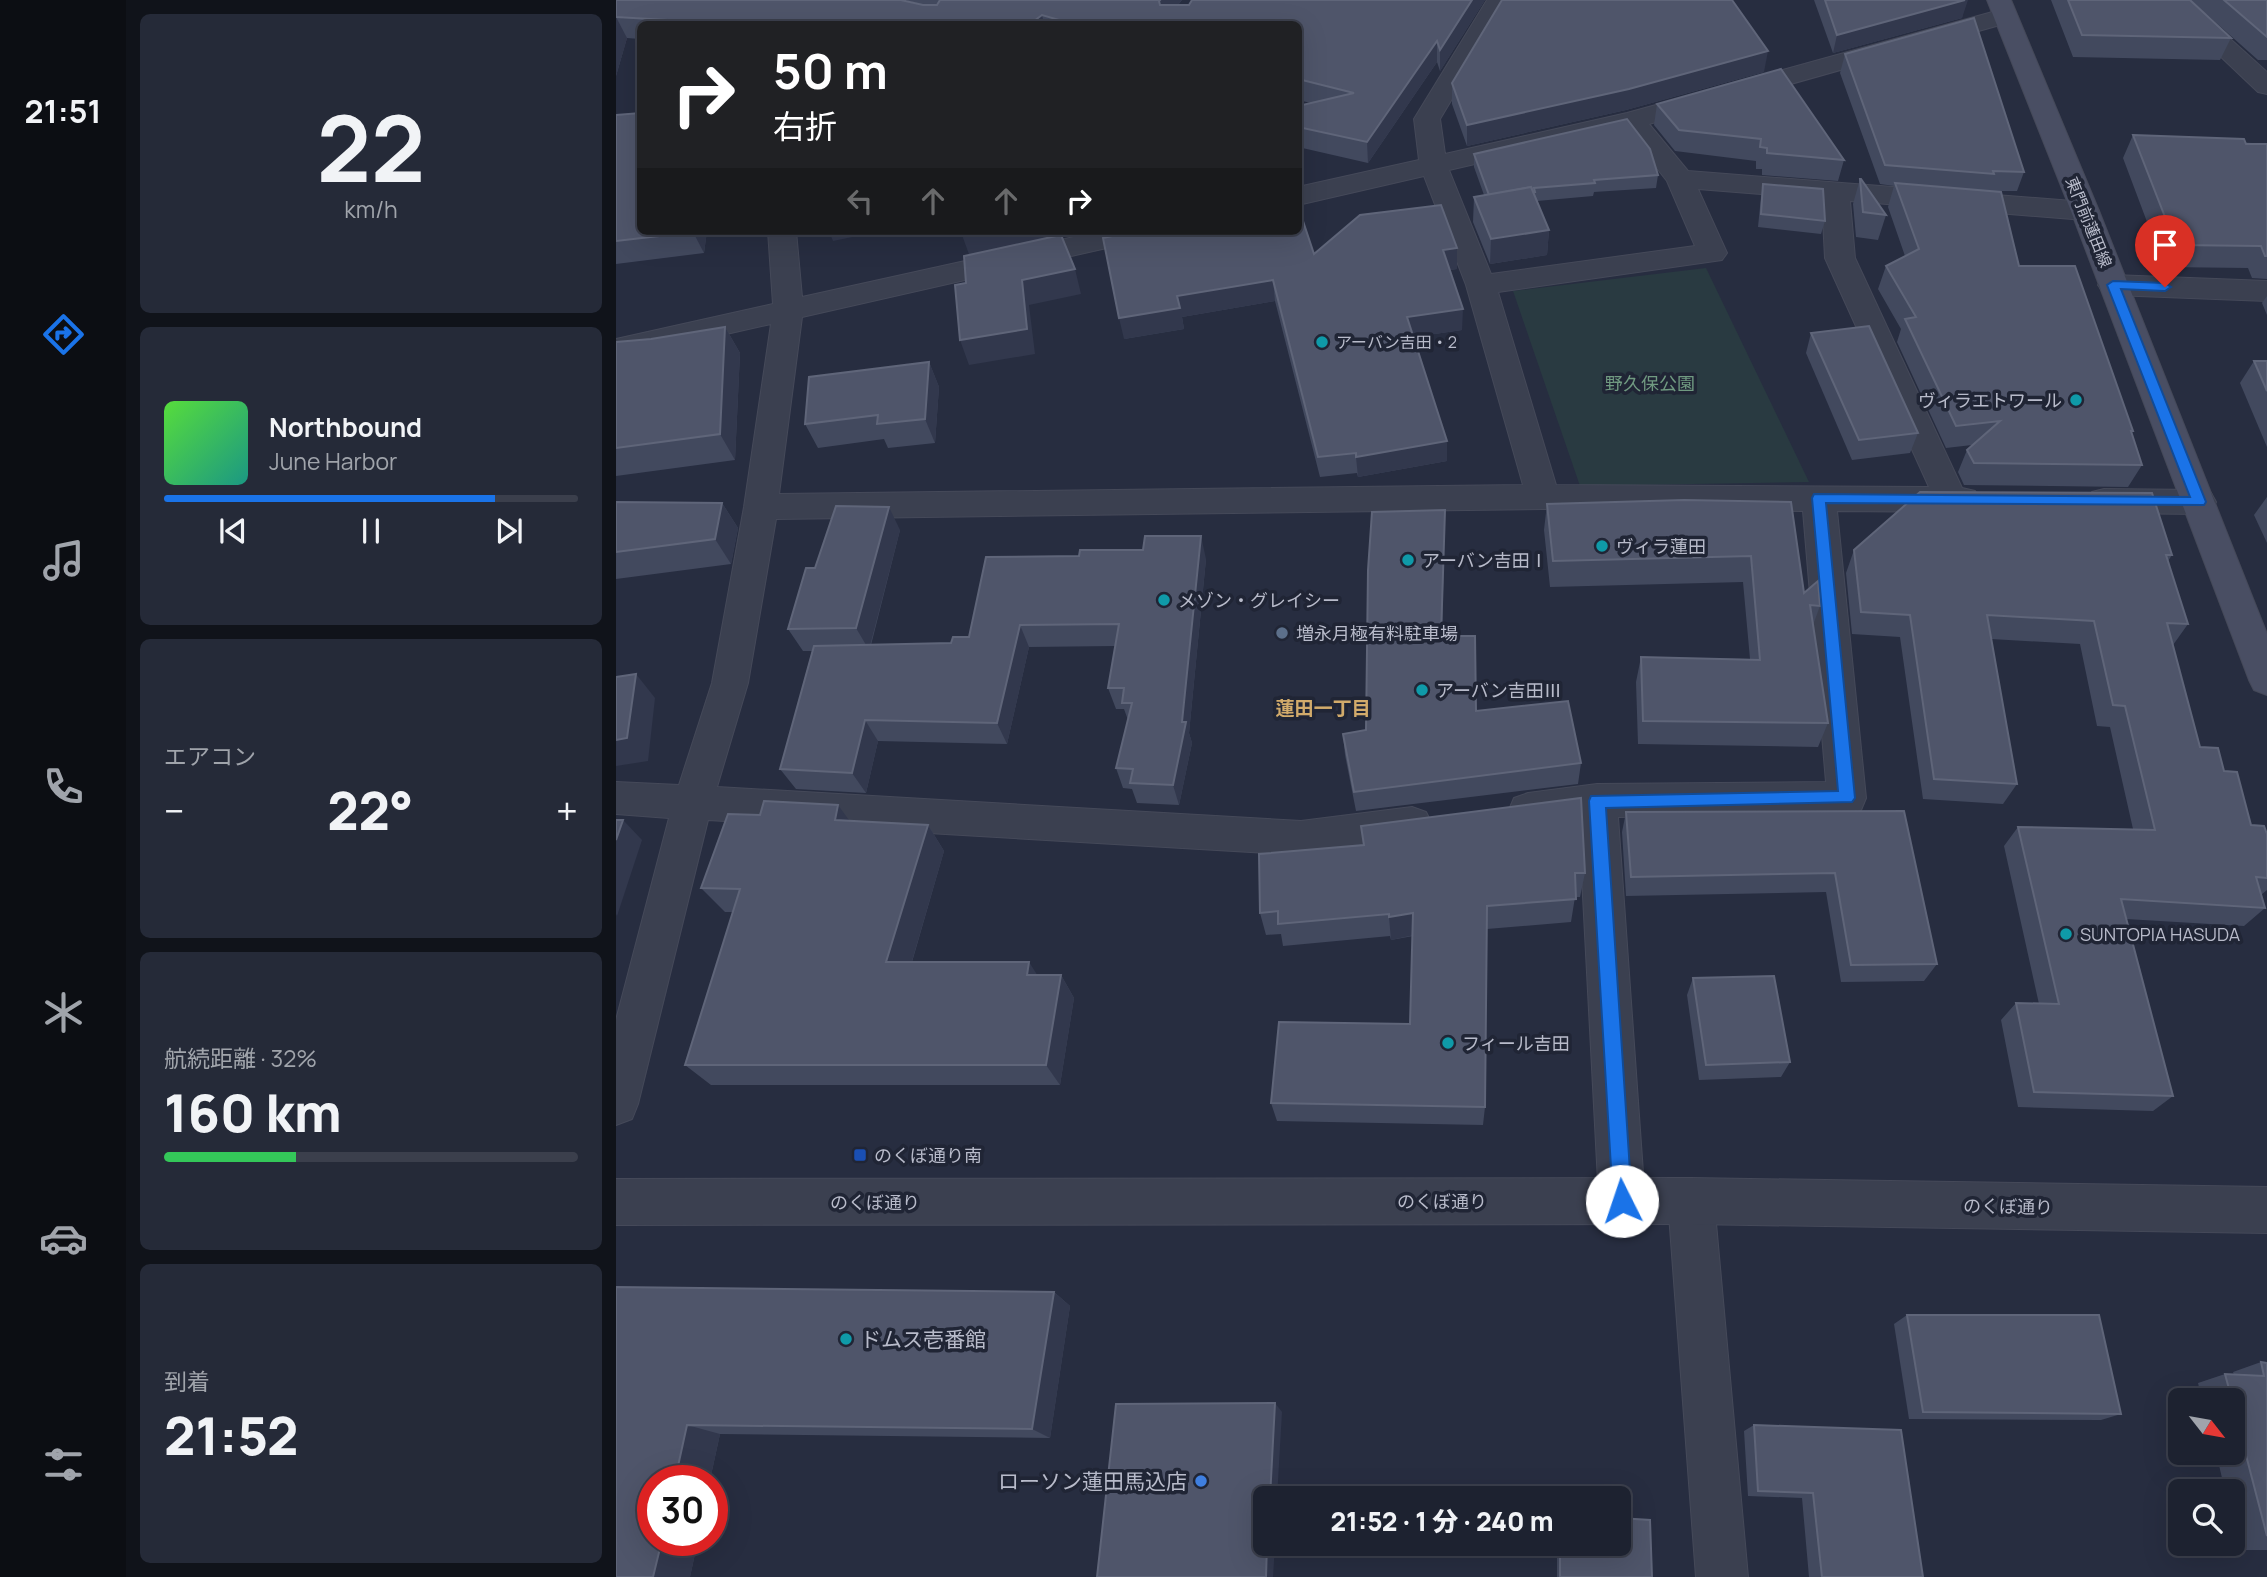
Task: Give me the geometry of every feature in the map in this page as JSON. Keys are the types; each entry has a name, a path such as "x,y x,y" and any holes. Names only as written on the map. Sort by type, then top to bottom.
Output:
{"main road":[{"name":"東門前蓮田線","path":"2002,8 2085,211 2267,680"}],"street":[{"path":"1499,0 1427,119 1433,165 1481,285 1543,497"},
{"path":"2173,0 2267,86"},
{"path":"1302,194 1632,120 2002,8"},
{"path":"2227,51 2267,49"},
{"path":"1481,285 1712,253 1680,179 1632,120"},
{"path":"1680,179 2085,211"},
{"path":"1835,191 1840,258 1951,500"},
{"path":"616,1104 693,801 730,683 761,507 788,311 782,235"},
{"path":"616,349 1124,235"},
{"path":"2113,285 2267,291"},
{"path":"761,507 1543,497 1993,500"},
{"path":"1490,814 1597,801 1847,798 1819,498"},
{"path":"2075,501 2199,502"},
{"path":"616,798 1301,838 1449,820"},
{"path":"1597,801 1622,1201"},
{"path":"1691,1201 1722,1577"},
{"name":"のくぼ通り","path":"616,1202 1691,1201 2267,1210"}],"green space":[{"name":"野久保公園","path":"1706,268 1809,482 1580,486 1513,291"}],"building":[{"path":"616,0 901,0 937,5 940,0 1160,0 1160,5 1189,5 1192,0 1472,0 1440,50 1437,41 1367,142 1302,128 1302,105 1354,93 1302,80 1302,21 1063,21 1042,15 1034,21 686,21 616,17"},
{"path":"1502,0 1732,0 1768,51 1629,89 1467,125 1452,83"},
{"path":"1825,0 1965,0 1837,35"},
{"path":"2068,0 2190,0 2231,38 2082,35"},
{"path":"2224,0 2267,0 2267,37"},
{"path":"1974,18 2024,172 1993,171 1994,174 1885,165 1845,54"},
{"path":"1781,69 1844,160 1767,153 1767,148 1760,147 1761,139 1679,130 1657,104"},
{"path":"637,113 637,235 667,235 616,241 616,115"},
{"path":"1627,119 1650,149 1658,175 1534,188 1535,192 1531,187 1489,195 1474,154"},
{"path":"2133,135 2244,139 2246,144 2267,144 2267,256 2261,246 2176,245"},
{"path":"1861,179 1886,215 1863,212"},
{"path":"1895,183 2001,192 2019,266 2075,266 2133,431 2142,465 1974,463 1967,450 2000,421 1956,426 1905,319 1916,317 1886,266 1919,249"},
{"path":"1763,184 1823,189 1825,221 1761,214"},
{"path":"1531,187 1549,230 1491,239 1474,197"},
{"path":"1441,205 1457,248 1443,250 1463,309 1407,317 1447,441 1356,457 1356,453 1318,457 1273,280 1177,296 1180,308 1119,318 1103,238 1117,235 1302,235 1302,218 1314,254 1360,215"},
{"path":"1061,235 1075,269 1022,280 1027,329 960,340 955,285 966,283 964,256"},
{"path":"1869,326 1918,433 1859,440 1811,333"},
{"path":"725,327 720,434 616,448 616,342"},
{"path":"2254,361 2267,361 2267,391"},
{"path":"929,362 925,419 877,424 878,415 805,424 809,377"},
{"path":"1920,492 2152,493 2172,555 2166,555 2188,624 2167,623 2200,747 2218,748 2224,771 2237,772 2251,825 2264,826 2267,834 2267,878 2256,877 2265,908 2121,899 2173,1096 2034,1092 2016,1003 2059,1004 2018,827 2155,830 2125,706 2113,705 2094,621 1987,615 2017,784 1934,779 1910,615 1861,612 1854,550"},
{"path":"1684,500 1791,502 1804,593 1818,581 1820,606 1810,605 1828,723 1643,721 1641,657 1760,660 1751,556 1553,561 1547,504"},
{"path":"616,502 722,503 715,539 616,552"},
{"path":"836,506 889,507 856,628 788,629 806,568 815,568"},
{"path":"1445,510 1441,636 1475,636 1476,711 1568,701 1581,763 1354,792 1343,734 1366,730 1368,570 1372,512"},
{"path":"1145,536 1201,536 1182,722 1186,722 1173,785 1130,783 1133,769 1116,768 1132,703 1122,703 1124,688 1108,688 1119,624 1020,625 997,723 865,720 852,773 780,769 814,646 951,643 953,637 969,637 986,557 1079,556 1080,550 1143,550"},
{"path":"636,674 627,738 616,740 616,677"},
{"path":"1581,798 1585,873 1575,873 1576,899 1487,906 1485,1107 1271,1103 1279,1022 1410,1024 1413,913 1278,924 1278,911 1260,913 1259,854 1364,845 1361,826"},
{"path":"764,801 838,805 835,820 928,825 886,962 1029,962 1027,975 1061,975 1046,1065 685,1065 740,889 701,888 728,814 760,815"},
{"path":"1904,811 1937,964 1851,965 1835,873 1631,877 1626,812"},
{"path":"616,820 623,820 616,840"},
{"path":"1774,976 1790,1062 1706,1065 1693,978"},
{"name":"ドムス壱番館","path":"616,1287 1054,1292 1032,1429 687,1425 678,1465 637,1465 637,1556 658,1556 653,1577 616,1577"},
{"path":"1907,1315 2099,1315 2121,1414 1923,1412"},
{"path":"2261,1362 2267,1363 2267,1536 2245,1451 2245,1388 2229,1388 2225,1374 2264,1376"},
{"path":"1275,1403 1271,1486 1253,1486 1253,1556 1267,1556 1266,1577 1097,1577 1116,1404"},
{"path":"1754,1425 1901,1430 1923,1577 1822,1577 1813,1493 1758,1491"},
{"path":"1631,1519 1650,1520 1652,1577 1560,1577 1560,1556 1631,1556"}],"place":[{"name":"アーバン吉田・2","path":"1322,342"},
{"name":"ヴィラエトワール","path":"2076,400"},
{"name":"ヴィラ蓮田","path":"1602,546"},
{"name":"アーバン吉田Ⅰ","path":"1408,560"},
{"name":"メゾン・グレイシー","path":"1164,600"},
{"name":"増永月極有料駐車場","path":"1282,633"},
{"name":"アーバン吉田Ⅲ","path":"1422,690"},
{"name":"SUNTOPIA HASUDA","path":"2066,934"},
{"name":"フィール吉田","path":"1448,1043"},
{"name":"のくぼ通り南","path":"860,1155"},
{"name":"ドムス壱番館","path":"846,1339"},
{"name":"ローソン蓮田馬込店","path":"1201,1481"}],"district":[{"name":"蓮田一丁目","path":"1323,708"}],"route":[{"path":"1622,1201 1597,801 1847,798 1819,498 2199,502 2113,285 2165,287"}]}
